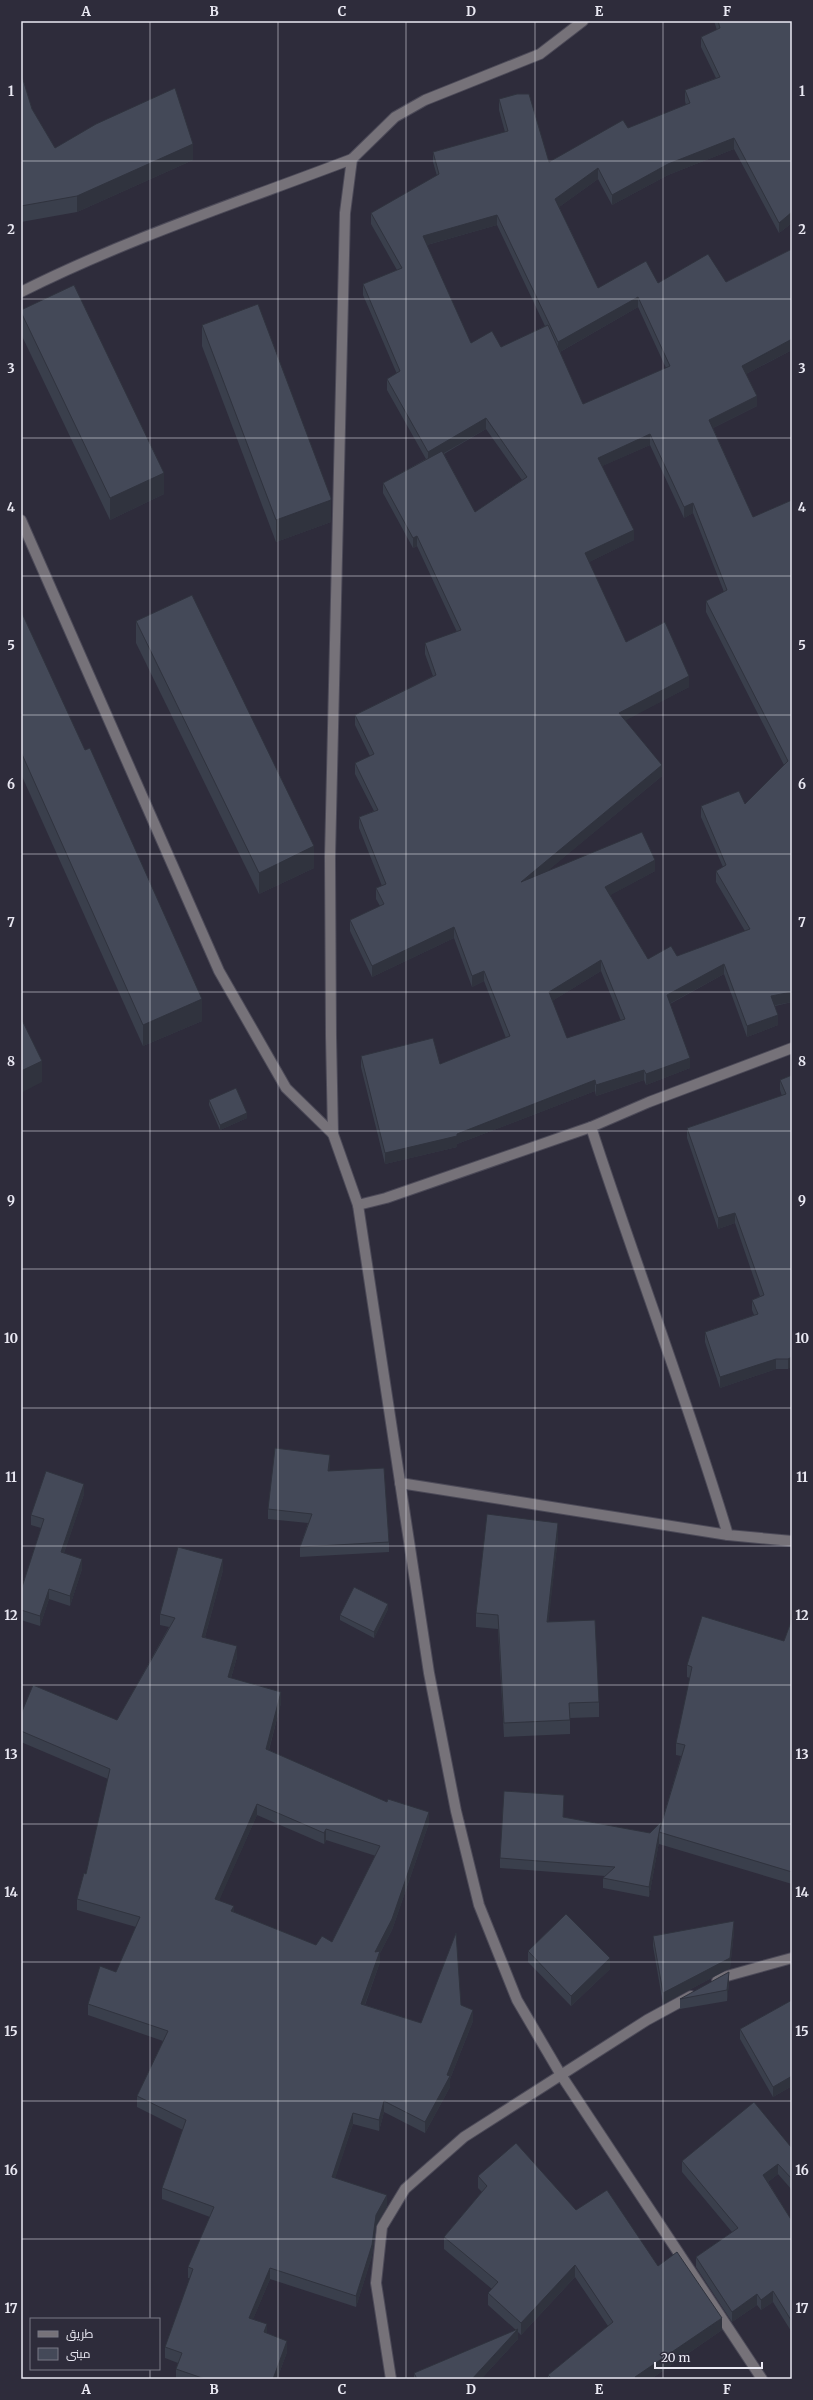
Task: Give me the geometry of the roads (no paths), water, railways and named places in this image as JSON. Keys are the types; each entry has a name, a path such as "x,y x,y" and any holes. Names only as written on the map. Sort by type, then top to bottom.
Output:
{"street":[{"path":"21,292 51,277 162,231 352,159 395,117 425,100 540,54 583,21"},
{"path":"352,159 345,213 330,857 333,1134 358,1205 429,1673 456,1811 479,1905 517,2000 561,2075 762,2379"},
{"path":"21,520 219,971 286,1088 333,1134"},
{"path":"358,1205 386,1198 591,1127 649,1102 792,1048"},
{"path":"591,1127 627,1239 700,1442 728,1535"},
{"path":"400,1483 728,1535 792,1541"},
{"path":"391,2379 376,2283 382,2227 405,2189 464,2138 647,2020 727,1976 792,1958"}]}
